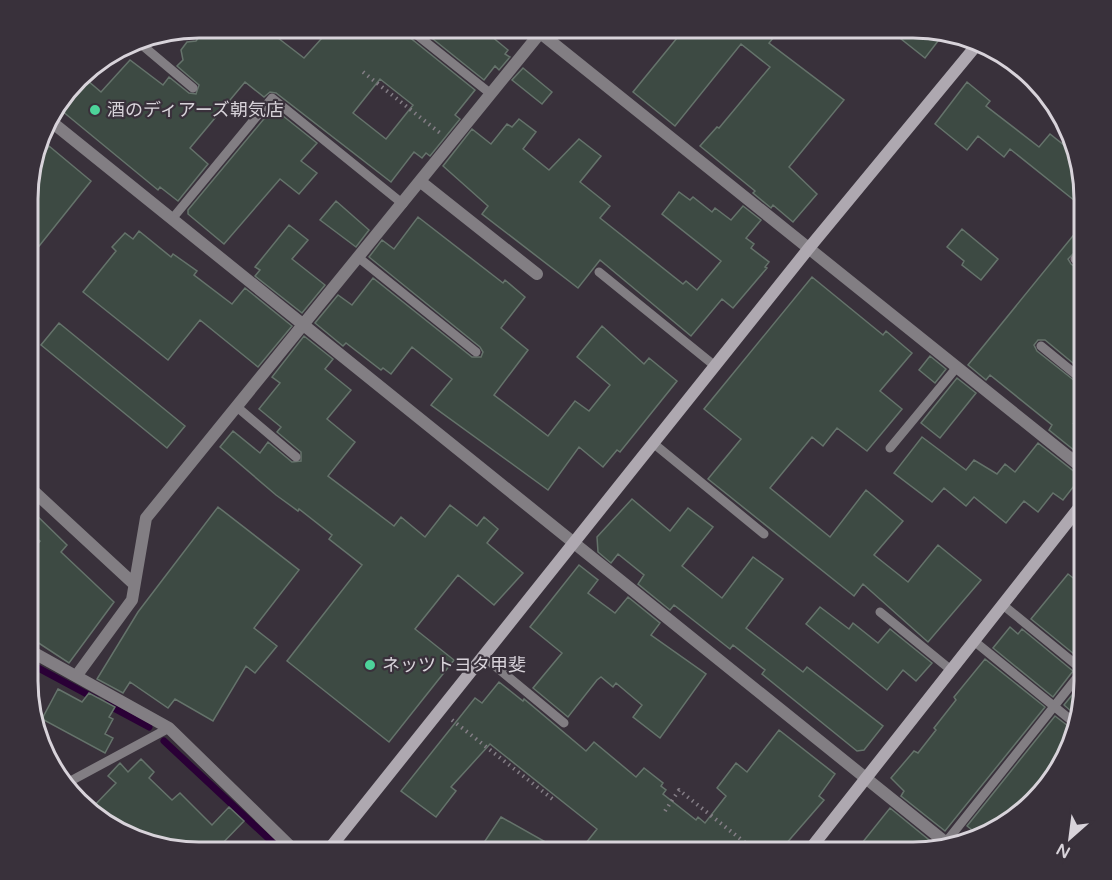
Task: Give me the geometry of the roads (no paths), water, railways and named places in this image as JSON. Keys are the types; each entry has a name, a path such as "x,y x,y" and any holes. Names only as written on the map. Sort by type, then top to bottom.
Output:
{"street":[{"path":"77,675 132,600 146,518 421,182 533,37"},
{"path":"549,37 1074,461"},
{"path":"335,842 809,248 973,49"},
{"path":"55,126 868,777 943,839"},
{"path":"421,182 537,274"},
{"path":"38,495 134,584"},
{"path":"816,842 1074,514"},
{"path":"38,655 169,728 286,842"}],"lane":[{"path":"420,37 491,94"},
{"path":"144,47 193,88"},
{"path":"172,219 272,98 403,204"},
{"path":"358,258 476,352"},
{"path":"599,272 715,366"},
{"path":"1041,346 1074,373"},
{"path":"890,448 957,367"},
{"path":"237,407 296,457"},
{"path":"653,443 764,534"},
{"path":"1003,605 1074,663"},
{"path":"880,612 951,670"},
{"path":"974,641 1070,719"},
{"path":"483,656 564,723"},
{"path":"954,837 1074,683"},
{"path":"71,781 169,728"}],"waterway":[{"path":"38,668 96,699"},
{"path":"106,704 149,727"},
{"path":"164,741 272,842"}],"place":[{"name":"酒のディアーズ朝気店","path":"95,110"},
{"name":"ネッツトヨタ甲斐","path":"370,665"}]}
